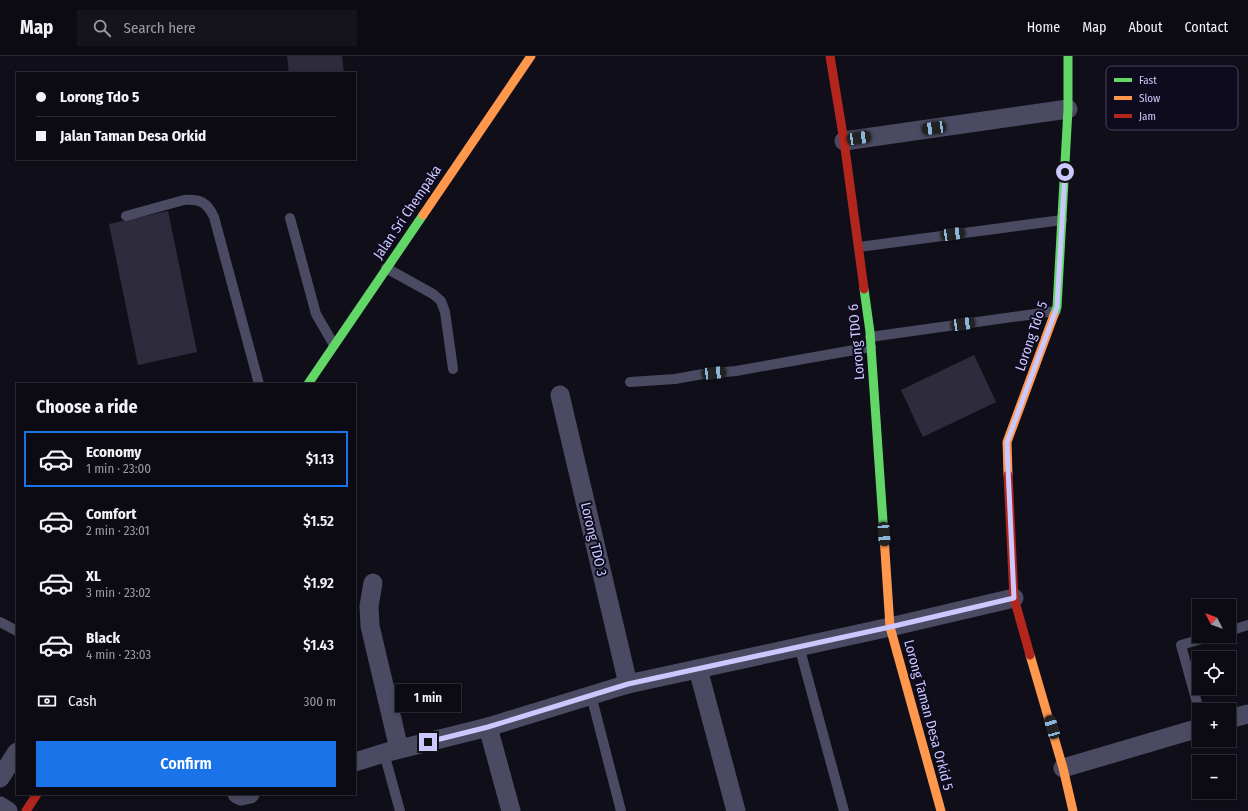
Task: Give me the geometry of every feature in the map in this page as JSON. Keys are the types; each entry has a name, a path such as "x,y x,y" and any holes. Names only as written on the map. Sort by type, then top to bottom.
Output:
{"street":[{"name":"Jalan Sri Chempaka","path":"309,383 531,56"},
{"name":"Lorong TDO 6","path":"830,56 844,141 870,337 890,627"},
{"name":"Lorong Tdo 5","path":"1068,56 1068,109 1056,311 1007,442 1014,598 1063,768 1073,811"},
{"path":"844,141 1068,109"},
{"name":"Lorong TDO 3","path":"560,395 628,684"},
{"path":"373,583 369,606 370,626 392,751"},
{"path":"356,762 488,727 628,684 890,627 1014,598"},
{"name":"Lorong Taman Desa Orkid 5","path":"890,627 941,811"},
{"path":"698,669 736,811"},
{"path":"1236,717 1248,714"},
{"path":"488,727 511,811"},
{"path":"1063,768 1192,730"},
{"path":"0,778 16,754"},
{"path":"26,811 37,795"},
{"path":"0,806 8,811"}],"lane":[{"path":"126,216 184,200 202,202 210,208 214,217 259,383"},
{"path":"290,218 316,314 334,345"},
{"path":"859,247 1062,220"},
{"path":"386,268 433,294 441,301 445,312 453,369"},
{"path":"870,337 1056,311"},
{"path":"630,382 675,379 703,374 736,371 871,348"},
{"path":"0,622 16,630"},
{"path":"1236,629 1248,625"},
{"path":"1192,642 1181,645 1197,703"},
{"path":"800,646 844,811"},
{"path":"591,695 620,811"},
{"path":"392,751 400,811"}],"building":[{"path":"287,56 342,56 344,72 289,72"},
{"path":"168,211 197,352 138,365 109,224"},
{"path":"974,355 996,402 923,437 901,390"}],"traffic: fast":[{"path":"1054,315 1057,307 1068,109 1068,56"},
{"path":"309,383 423,215"},
{"path":"864,289 870,332 884,536"}],"traffic: slow":[{"path":"423,215 531,56"},
{"path":"1008,475 1007,442 1054,315"},
{"path":"884,536 890,627 941,811"},
{"path":"1030,655 1063,768 1073,811"}],"traffic: jam":[{"path":"830,56 844,141 864,289"},
{"path":"1008,475 1014,598 1030,655"},
{"path":"26,811 36,795"}],"route":[{"path":"428,742 488,727 628,684 890,627 1014,598 1007,442 1057,307 1065,172"}]}
